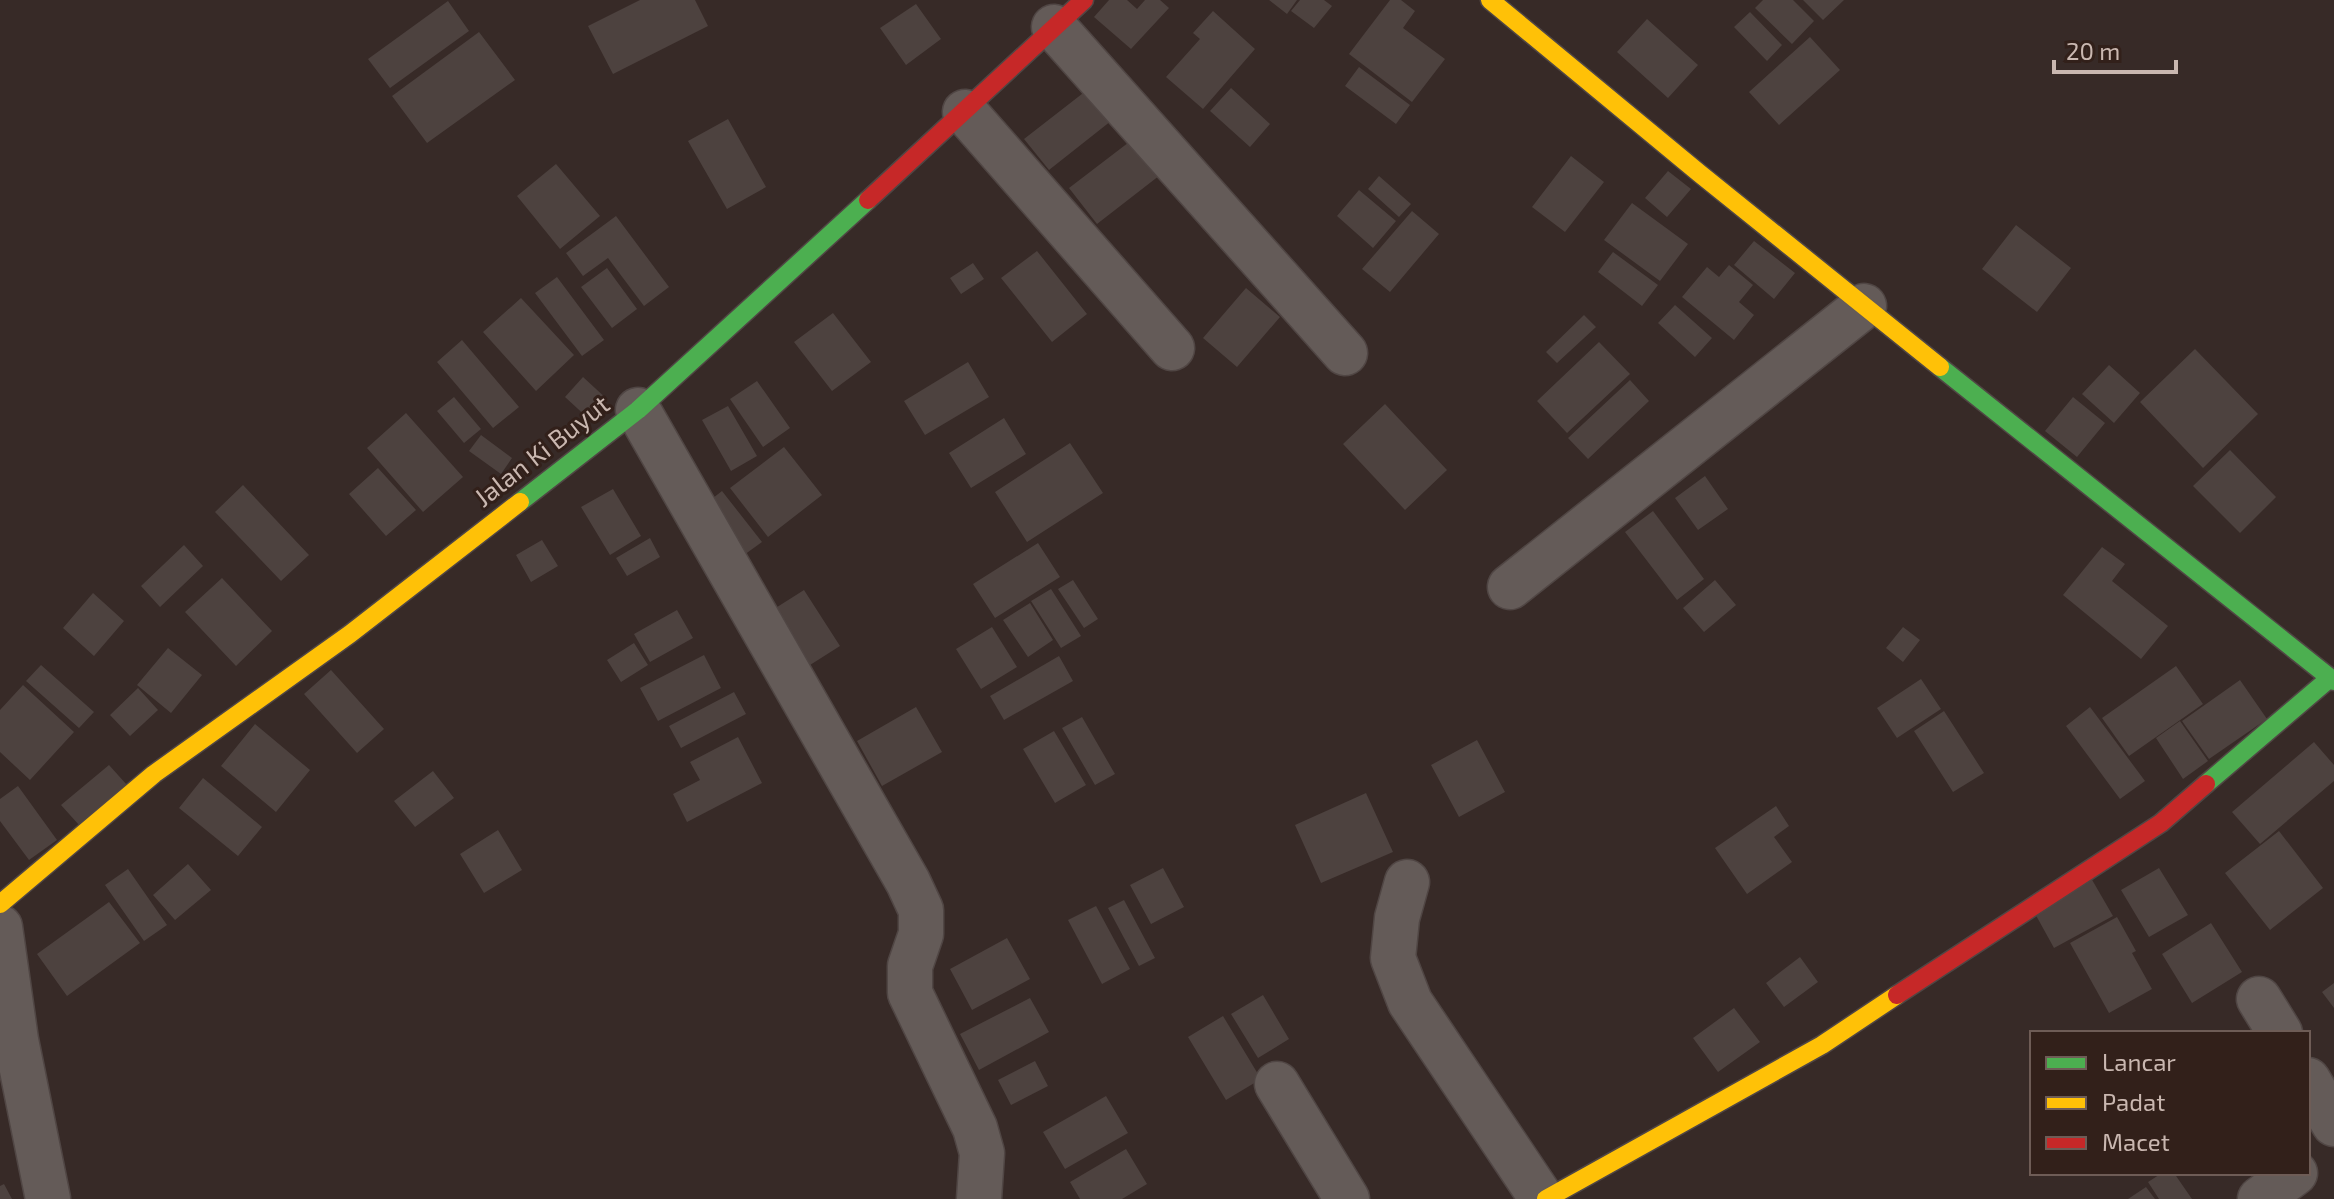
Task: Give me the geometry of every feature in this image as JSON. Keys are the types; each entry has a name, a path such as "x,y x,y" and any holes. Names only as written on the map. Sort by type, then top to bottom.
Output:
{"street":[{"path":"1407,882 1397,918 1393,958 1410,1002 1544,1199 1822,1045 1999,926 2161,823 2332,679 1575,73 1490,0"},
{"path":"1069,14 1345,353"},
{"name":"Jalan Ki Buyut","path":"0,904 154,774 350,634 638,410 1069,14"},
{"path":"965,112 1172,348"},
{"path":"1510,587 1864,306"},
{"path":"638,410 908,882 921,910 921,934 910,966 910,993 975,1128 982,1153 979,1199"},
{"path":"0,927 16,1040 48,1199"},
{"path":"2310,1083 2334,1124"},
{"path":"1277,1084 1347,1199"},
{"path":"2310,1162 2334,1144"},
{"path":"2260,1199 2292,1175"}],"building":[{"path":"640,0 695,0 708,26 613,74 588,26"},
{"path":"1109,0 1127,0 1137,9 1145,0 1160,0 1169,8 1131,49 1094,17"},
{"path":"1269,0 1297,0 1287,14"},
{"path":"1300,0 1324,0 1332,6 1314,28 1291,11"},
{"path":"1390,0 1401,0 1415,11 1403,28 1445,59 1412,102 1349,54"},
{"path":"1763,0 1793,0 1814,21 1792,44 1755,8"},
{"path":"1803,0 1844,0 1823,20"},
{"path":"448,1 469,31 390,88 368,59"},
{"path":"916,4 941,39 906,65 880,28"},
{"path":"1213,11 1255,49 1203,109 1166,77 1200,39 1193,33"},
{"path":"1750,12 1782,45 1767,61 1734,27"},
{"path":"1647,19 1698,65 1668,98 1617,52"},
{"path":"479,32 515,80 427,143 392,96"},
{"path":"1810,37 1840,70 1779,125 1749,92"},
{"path":"1359,67 1410,105 1396,124 1345,86"},
{"path":"1231,88 1270,124 1250,147 1210,111"},
{"path":"1087,90 1111,121 1049,170 1024,139"},
{"path":"728,119 766,187 727,209 688,141"},
{"path":"1137,136 1164,172 1097,224 1069,188"},
{"path":"1571,156 1604,182 1565,232 1532,207"},
{"path":"556,164 600,216 560,249 517,196"},
{"path":"1668,171 1691,189 1667,217 1645,198"},
{"path":"1379,176 1411,204 1399,217 1368,189"},
{"path":"1359,190 1396,221 1373,248 1337,216"},
{"path":"1632,203 1688,244 1660,281 1604,240"},
{"path":"1412,211 1439,234 1390,292 1362,269"},
{"path":"616,216 669,287 644,306 608,258 583,276 566,253"},
{"path":"2016,225 2071,268 2037,312 1982,269"},
{"path":"1754,241 1795,273 1774,299 1734,265"},
{"path":"1037,251 1087,314 1052,342 1001,278"},
{"path":"1613,252 1658,285 1642,306 1598,272"},
{"path":"973,263 984,279 961,294 950,278"},
{"path":"1729,265 1753,285 1739,302 1754,315 1734,340 1682,297 1707,267 1719,277"},
{"path":"607,268 637,309 612,328 581,287"},
{"path":"557,277 604,340 582,356 535,293"},
{"path":"1246,288 1280,317 1237,367 1203,338"},
{"path":"521,298 574,355 536,391 483,332"},
{"path":"1675,305 1712,338 1695,357 1658,323"},
{"path":"833,313 871,362 832,391 794,342"},
{"path":"1584,315 1596,327 1557,363 1546,352"},
{"path":"462,340 519,407 493,428 437,362"},
{"path":"1599,342 1630,374 1567,433 1537,401"},
{"path":"2195,349 2258,414 2203,468 2140,402"},
{"path":"968,362 989,397 925,435 904,401"},
{"path":"2109,365 2140,393 2114,423 2082,394"},
{"path":"583,377 608,400 590,420 565,397"},
{"path":"1630,380 1649,401 1588,459 1568,438"},
{"path":"757,381 790,428 763,447 730,399"},
{"path":"454,397 481,429 464,443 437,411"},
{"path":"2073,397 2105,423 2077,457 2045,431"},
{"path":"1385,404 1447,470 1405,510 1343,444"},
{"path":"728,406 757,456 731,471 702,420"},
{"path":"406,413 463,477 423,512 367,448"},
{"path":"1004,418 1026,454 971,488 949,453"},
{"path":"481,435 512,458 501,474 469,451"},
{"path":"1070,443 1103,493 1027,542 995,492"},
{"path":"784,447 822,495 768,537 730,488"},
{"path":"2230,450 2276,497 2240,533 2193,486"},
{"path":"378,468 416,510 386,536 349,494"},
{"path":"1705,476 1728,509 1698,530 1675,498"},
{"path":"243,485 309,555 281,581 215,512"},
{"path":"613,489 641,536 610,555 581,507"},
{"path":"722,491 762,542 744,555 704,505"},
{"path":"1653,511 1704,579 1677,600 1625,532"},
{"path":"650,538 660,557 627,576 616,558"},
{"path":"542,540 558,566 531,582 516,555"},
{"path":"1038,543 1060,577 995,618 973,584"},
{"path":"184,545 203,566 160,607 141,586"},
{"path":"2102,547 2125,564 2112,581 2168,626 2141,659 2063,595"},
{"path":"222,578 272,631 236,666 185,612"},
{"path":"1073,580 1098,619 1084,628 1058,589"},
{"path":"1715,580 1736,605 1704,632 1683,608"},
{"path":"1051,589 1081,636 1061,648 1031,601"},
{"path":"804,590 840,646 799,672 763,616"},
{"path":"93,593 124,621 94,656 63,628"},
{"path":"1030,603 1053,640 1028,657 1003,620"},
{"path":"677,610 693,638 650,662 634,634"},
{"path":"992,627 1017,667 981,689 956,649"},
{"path":"1903,627 1920,640 1903,662 1886,648"},
{"path":"634,643 648,665 621,682 607,660"},
{"path":"168,648 202,675 171,713 137,685"},
{"path":"704,655 721,688 658,721 640,688"},
{"path":"1059,656 1073,681 1004,720 990,696"},
{"path":"41,665 94,712 79,728 26,681"},
{"path":"2176,666 2203,704 2129,756 2102,718"},
{"path":"331,670 384,729 357,753 304,694"},
{"path":"1921,679 1941,709 1897,738 1877,708"},
{"path":"2240,680 2267,719 2209,759 2182,721"},
{"path":"23,685 74,732 30,780 0,752 0,710"},
{"path":"138,688 158,710 130,736 110,715"},
{"path":"734,692 746,714 681,748 669,726"},
{"path":"916,707 942,752 882,786 857,741"},
{"path":"2090,707 2145,781 2120,799 2066,726"},
{"path":"1944,711 1984,773 1953,792 1914,731"},
{"path":"1082,717 1115,774 1095,785 1062,728"},
{"path":"2180,721 2208,761 2183,779 2156,738"},
{"path":"255,724 310,770 276,812 221,766"},
{"path":"1054,731 1086,785 1055,803 1023,749"},
{"path":"738,737 762,783 687,822 673,794 700,780 690,762"},
{"path":"1477,740 1505,792 1459,817 1431,765"},
{"path":"2314,742 2334,765 2334,781 2260,844 2232,812"},
{"path":"109,765 127,785 79,825 61,805"},
{"path":"433,771 454,798 415,827 394,801"},
{"path":"203,778 262,827 238,856 179,808"},
{"path":"18,786 57,840 29,860 0,821 0,799"},
{"path":"1366,793 1393,852 1321,883 1295,825"},
{"path":"1776,806 1789,826 1774,837 1792,862 1747,894 1715,848"},
{"path":"498,830 522,870 484,893 460,854"},
{"path":"2279,831 2323,888 2270,930 2225,873"},
{"path":"188,864 211,890 175,920 153,895"},
{"path":"1163,868 1184,907 1151,924 1130,885"},
{"path":"2159,868 2188,915 2149,937 2121,890"},
{"path":"128,869 167,925 144,941 105,885"},
{"path":"2091,878 2113,916 2054,948 2033,910"},
{"path":"1124,900 1155,958 1139,966 1108,908"},
{"path":"109,902 140,943 67,996 37,954"},
{"path":"1096,906 1130,969 1102,984 1068,920"},
{"path":"2117,917 2152,989 2109,1013 2070,943"},
{"path":"2211,923 2242,972 2192,1003 2162,954"},
{"path":"1007,938 1030,979 972,1010 950,969"},
{"path":"1800,957 1818,982 1784,1007 1766,983"},
{"path":"2334,983 2334,1008 2322,992"},
{"path":"1263,995 1289,1039 1258,1058 1231,1014"},
{"path":"1030,998 1049,1032 979,1070 960,1034"},
{"path":"1734,1008 1760,1042 1718,1072 1693,1038"},
{"path":"1223,1016 1261,1079 1226,1100 1188,1037"},
{"path":"1035,1061 1048,1086 1011,1105 998,1080"},
{"path":"1106,1096 1128,1133 1065,1169 1043,1132"},
{"path":"1126,1149 1147,1184 1122,1199 1080,1199 1070,1182"},
{"path":"2159,1175 2175,1175 2192,1199 2159,1199 2148,1182"},
{"path":"4,1184 12,1199 0,1199 0,1186"},
{"path":"2146,1187 2155,1199 2128,1199"}],"traffic: fast":[{"path":"520,502 638,410 868,200"},
{"path":"1940,367 2334,681"},
{"path":"2206,784 2330,678"}],"traffic: slow":[{"path":"1490,0 1940,367"},
{"path":"0,904 154,774 350,634 520,502"},
{"path":"1546,1199 1822,1045 1897,995"}],"traffic: jam":[{"path":"868,200 1084,0"},
{"path":"1897,995 2161,823 2206,784"}]}
